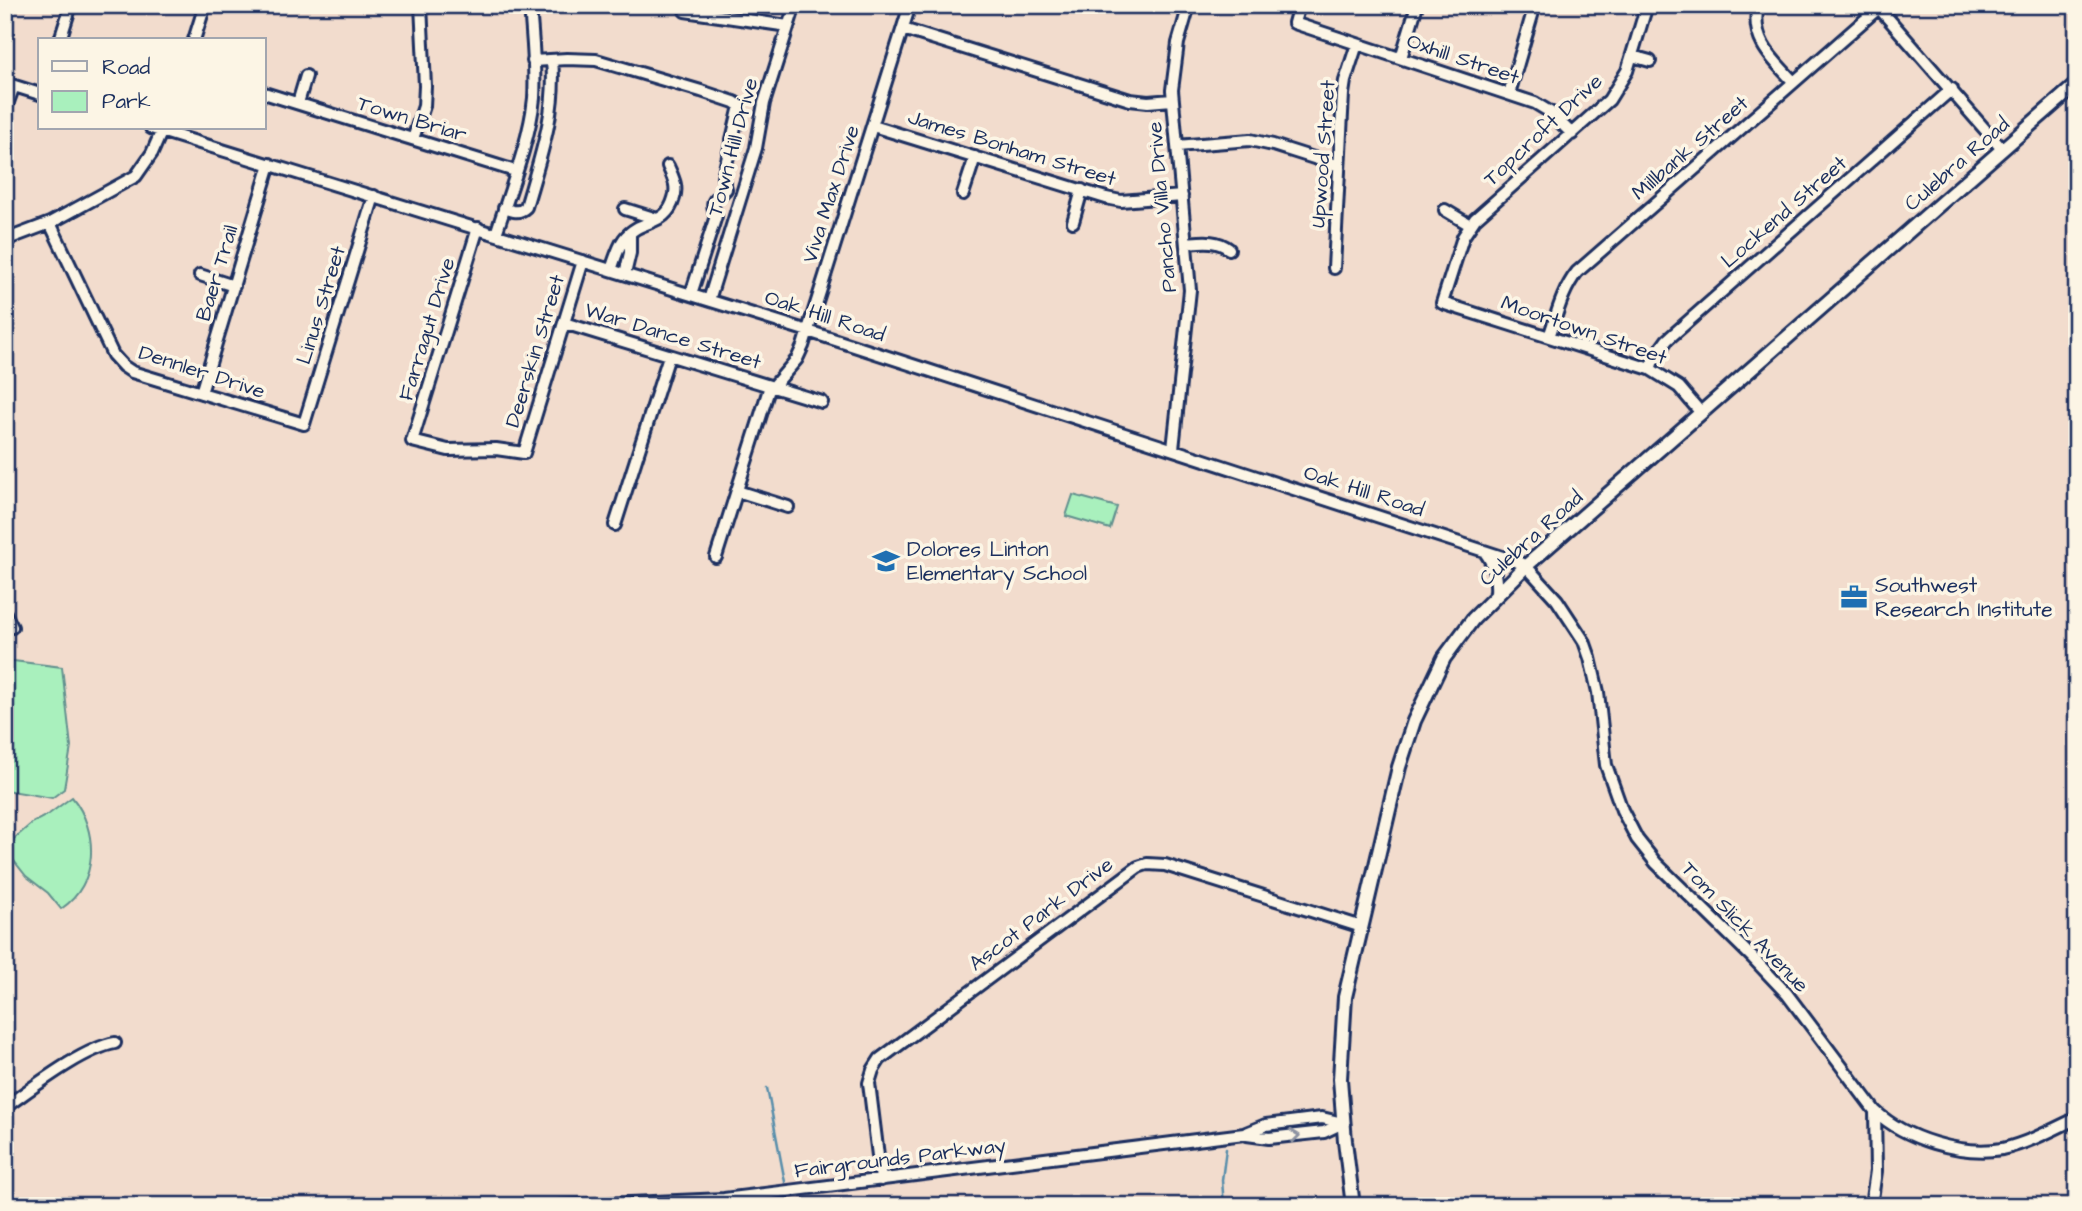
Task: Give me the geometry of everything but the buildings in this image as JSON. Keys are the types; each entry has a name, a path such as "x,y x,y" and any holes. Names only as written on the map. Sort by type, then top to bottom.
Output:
{"main road":[{"name":"Culebra Road","path":"1353,1206 1343,1123 1341,1055 1345,997 1399,767 1414,721 1451,647 1473,618 1526,566 2077,84"}],"street":[{"path":"61,38 71,5"},
{"path":"195,38 205,5"},
{"path":"413,139 424,106 421,5"},
{"path":"496,234 528,130 534,99 530,5"},
{"name":"Town Hill Drive","path":"709,300 756,148 764,103 795,5"},
{"name":"Viva Max Drive","path":"716,557 771,387 797,359 808,331 910,5"},
{"name":"Pancho Villa Drive","path":"1173,449 1190,299 1172,100 1178,43 1189,5"},
{"name":"Oxhill Street","path":"1299,5 1294,23 1541,106 1562,122 1572,134"},
{"path":"1401,58 1417,5"},
{"path":"1509,94 1535,5"},
{"name":"Topcroft Drive","path":"1442,303 1463,237 1470,225 1609,100 1627,71 1647,5"},
{"path":"1758,5 1756,22 1760,42 1769,57 1794,82"},
{"path":"1881,7 2002,149"},
{"name":"Millbank Street","path":"1549,337 1562,295 1577,272 1881,7"},
{"path":"685,11 788,26"},
{"path":"903,29 1130,100 1172,100"},
{"name":"Upwood Street","path":"1334,268 1345,81 1357,44"},
{"path":"1632,56 1650,61"},
{"path":"504,208 516,212 526,207 548,131 554,78 552,60"},
{"path":"533,61 596,60 712,94 740,106 723,177 726,189 713,201 712,207 716,216 691,294"},
{"path":"298,103 306,76"},
{"path":"5,110 10,85 38,93"},
{"name":"Lockend Street","path":"1650,369 1658,351 1667,340 1952,89"},
{"name":"Town Briar","path":"266,94 515,171"},
{"name":"James Bonham Street","path":"873,126 1121,201 1182,196"},
{"path":"5,240 50,223 136,176 148,162 158,130"},
{"name":"Oak Hill Road","path":"161,130 808,331 1526,566"},
{"path":"1177,146 1250,140 1339,166"},
{"path":"963,194 975,157"},
{"name":"Baer Trail","path":"201,393 270,164"},
{"path":"611,270 624,239 642,225 666,215 671,209 676,194 675,181 668,166"},
{"path":"1073,222 1082,190"},
{"name":"Linus Street","path":"304,425 374,196"},
{"path":"625,209 657,219"},
{"path":"1446,210 1470,225"},
{"name":"Dennler Drive","path":"50,223 113,355 123,366 132,372 304,425"},
{"name":"Farragut Drive","path":"478,228 412,441 448,450 496,449 524,453"},
{"path":"625,274 631,253 630,233"},
{"path":"1185,243 1212,241 1229,249"},
{"name":"Deerskin Street","path":"524,453 583,261"},
{"path":"200,275 234,286"},
{"name":"Moortown Street","path":"1442,303 1650,369 1679,387 1701,413"},
{"name":"War Dance Street","path":"564,323 822,402"},
{"path":"615,525 669,356"},
{"path":"737,491 788,507"},
{"path":"1484,551 1493,562 1497,580 1496,595"},
{"name":"Tom Slick Avenue","path":"1526,566 1557,600 1584,641 1598,692 1606,765 1622,810 1637,839 1656,863 1787,994 1875,1111 1889,1122 1928,1141 1978,1150 2000,1149 2028,1141 2077,1118"},
{"path":"5,613 12,627"},
{"name":"Ascot Park Drive","path":"881,1180 869,1083 880,1059 1138,867 1147,864 1165,865 1362,927"},
{"path":"5,1107 84,1055 103,1045 115,1043"},
{"path":"1871,1206 1876,1171 1875,1111"},
{"name":"Fairgrounds Parkway","path":"560,1206 724,1199 1244,1134 1269,1139 1324,1132 1343,1123"}],"green space":[{"path":"1073,495 1117,507 1110,529 1066,516"},
{"path":"5,660 62,667 71,747 64,789 52,798 5,790"},
{"path":"72,797 87,825 91,856 83,886 61,909 48,893 26,876 7,852 8,844 32,823"}],"waterway":[{"path":"767,1088 785,1182"},
{"path":"1224,1206 1222,1180 1226,1149"}],"place":[{"name":"Dolores Linton Elementary School","path":"886,561"},
{"name":"Southwest Research Institute","path":"1854,597"}]}
